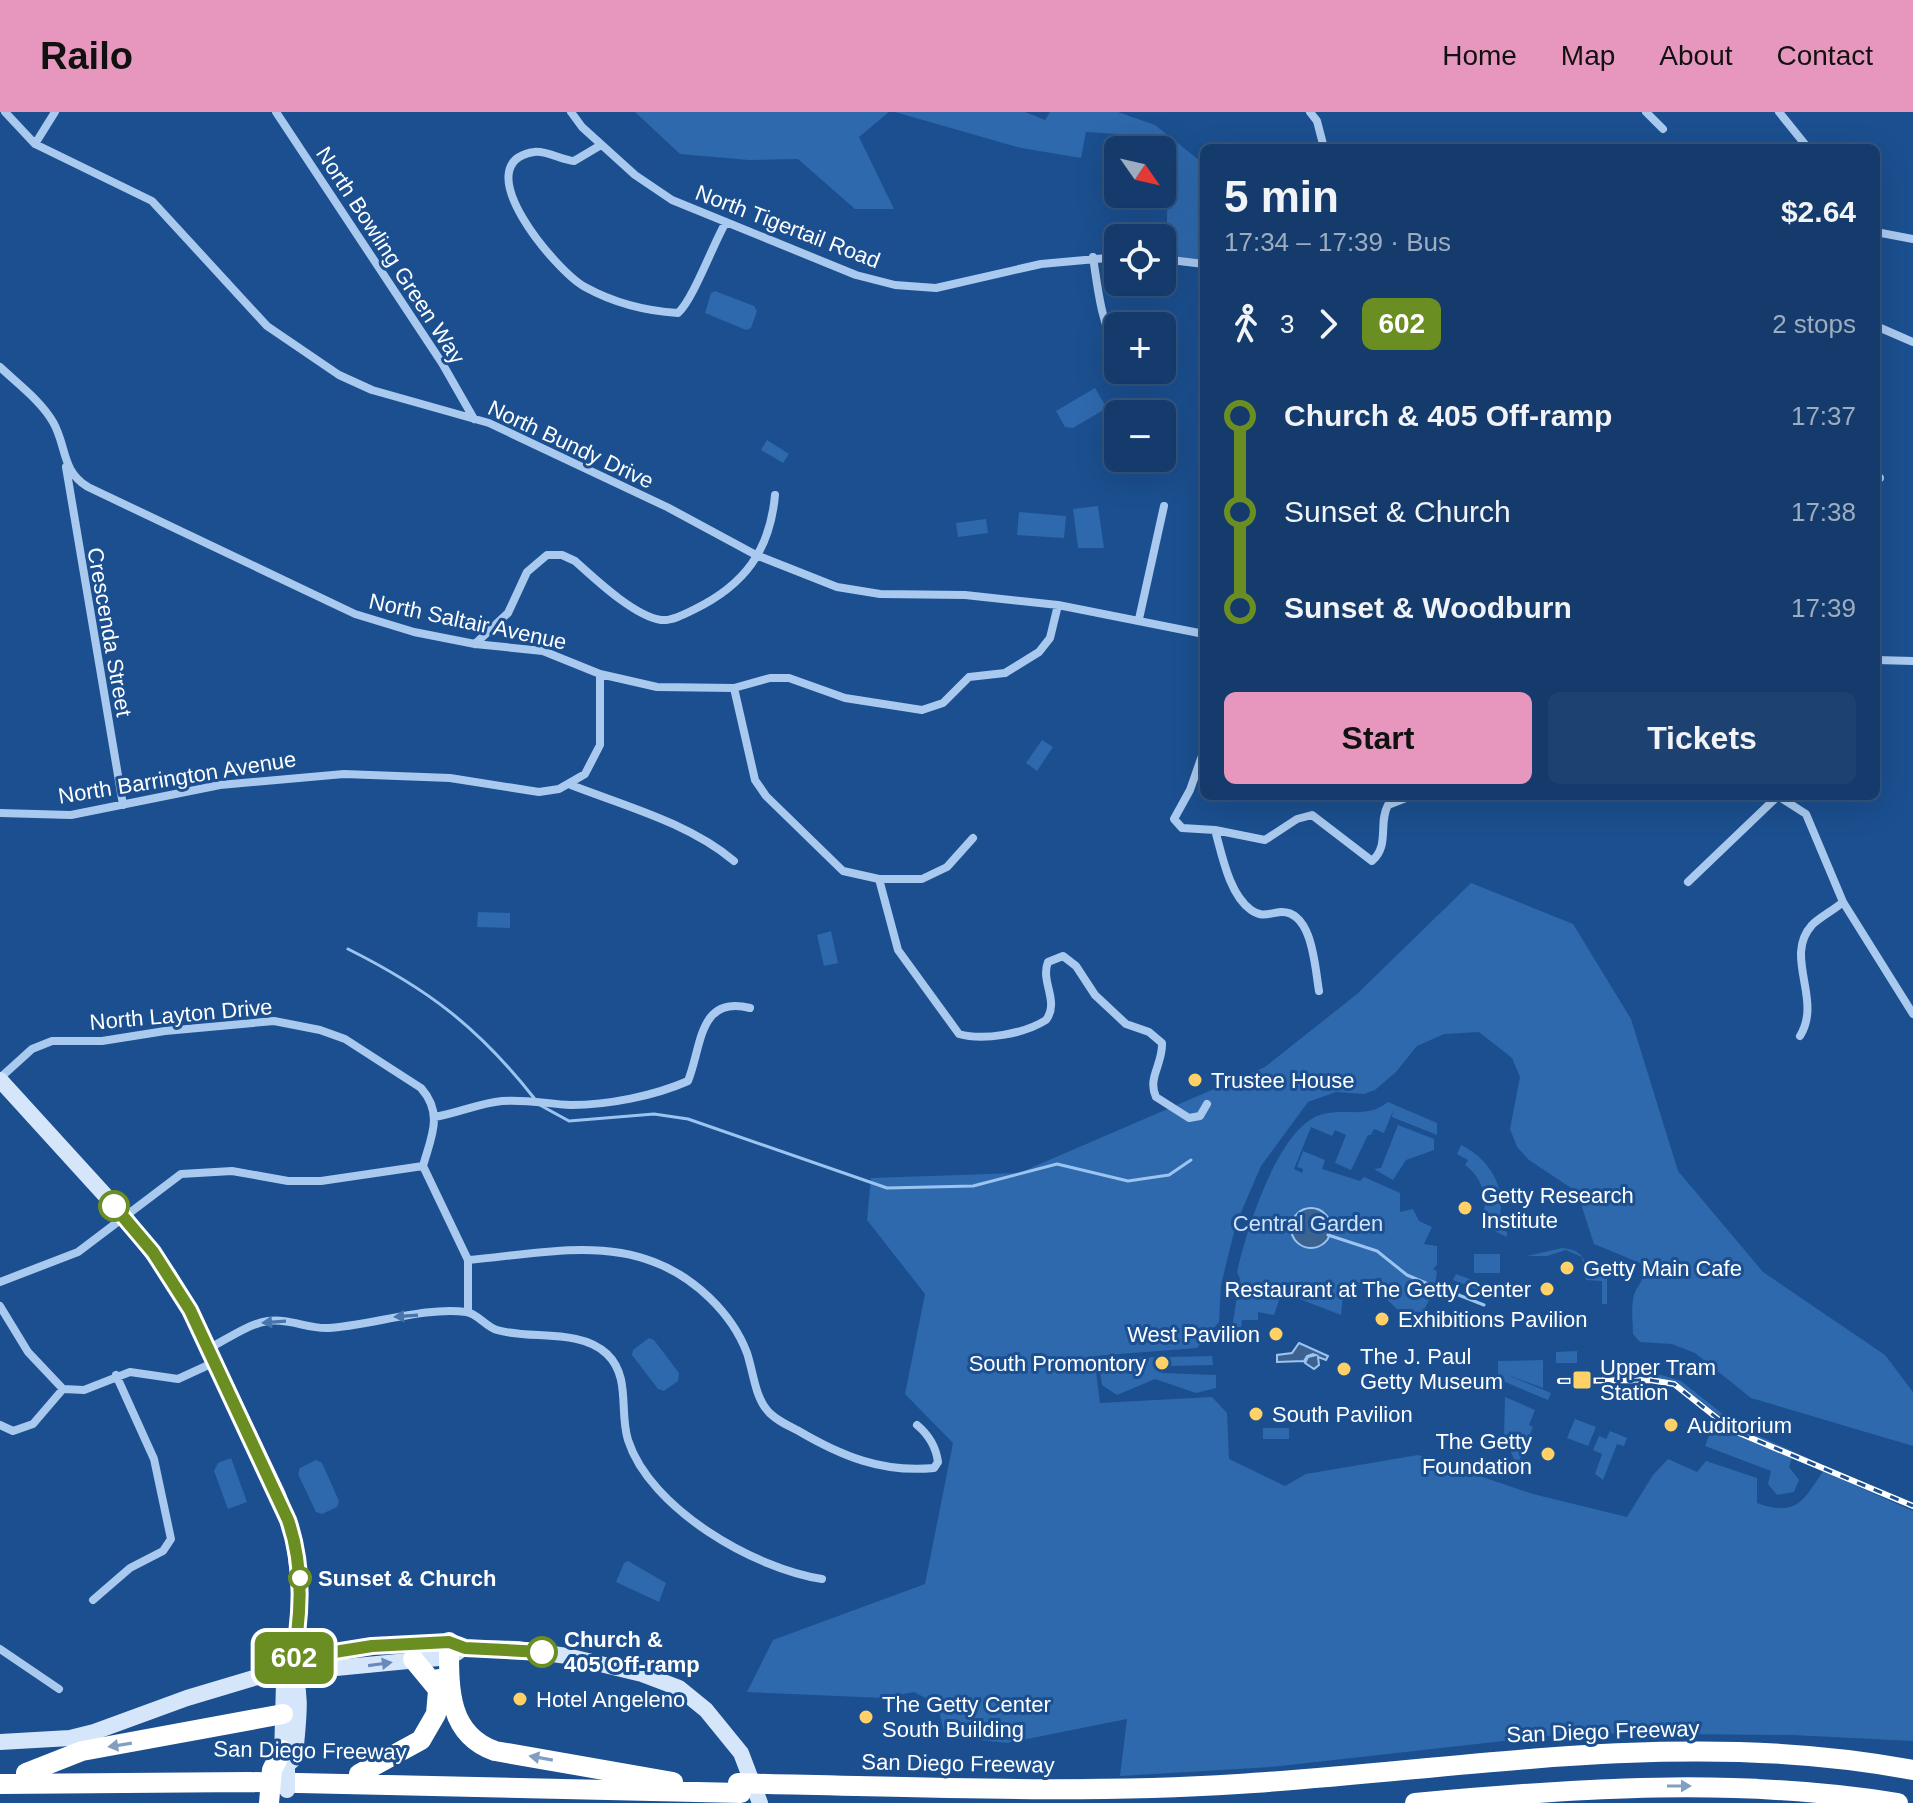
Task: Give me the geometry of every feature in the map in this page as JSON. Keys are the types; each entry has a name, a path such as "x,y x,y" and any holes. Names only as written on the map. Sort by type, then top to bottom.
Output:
{"highway":[{"path":"359,1774 421,1740 436,1714 437,1688 448,1649"},
{"path":"448,1649 454,1714 467,1735 484,1747 673,1782"},
{"path":"413,1659 437,1688"},
{"path":"26,1773 82,1751 287,1719"},
{"name":"San Diego Freeway","path":"0,1774 359,1774 673,1782 765,1793 1183,1787 1556,1755 1656,1750 1795,1755 1913,1770"},
{"path":"269,1803 272,1770 285,1757"},
{"path":"765,1793 1188,1796 1538,1766 1660,1760 1772,1763 1913,1780"},
{"path":"0,1784 249,1782 740,1788"},
{"path":"1415,1803 1613,1787 1772,1789 1898,1803"},
{"path":"1524,1803 1613,1787"}],"main road":[{"path":"0,1079 124,1216 169,1275 211,1356 293,1535 300,1589 291,1670 284,1683 287,1803"},
{"path":"0,1742 70,1738 94,1732 222,1686 291,1670 322,1654 372,1646 517,1649 567,1656 642,1674 679,1688 706,1710 741,1753 765,1793"},
{"path":"291,1670 318,1672 413,1659 448,1649"}],"street":[{"name":"North Bundy Drive","path":"5,112 35,144 152,201 267,326 339,375 400,399 474,419 667,507 756,555 837,587 880,594 965,595 1058,605 1200,633"},
{"path":"35,144 55,112"},
{"name":"North Bowling Green Way","path":"276,112 442,363 474,419"},
{"name":"North Tigertail Road","path":"571,112 601,145 635,175 672,200 856,275 895,285 936,288 1041,264 1104,257"},
{"path":"1310,112 1317,121 1323,144"},
{"path":"1646,112 1663,129"},
{"path":"1779,112 1805,144"},
{"path":"601,145 574,161 538,150 524,154 512,164 508,177 517,209 543,251 584,287 641,310 678,313 686,307 705,258 726,222"},
{"path":"1880,233 1913,239"},
{"path":"1093,257 1104,318"},
{"path":"1176,261 1200,264"},
{"path":"1880,328 1913,342"},
{"path":"0,367 52,420 60,436 65,464"},
{"name":"North Saltair Avenue","path":"65,464 75,478 88,487 355,614 414,632 475,644 543,651 600,674 657,687 734,688 770,678 789,678 845,698 922,710 934,709 969,677 1005,673 1039,652 1050,638 1058,605"},
{"name":"Crescenda Street","path":"65,464 123,805"},
{"path":"475,644 508,613 527,572 547,555 562,555 575,561 622,599 662,620 682,616 735,586 768,532 775,495"},
{"path":"1139,619 1164,506"},
{"path":"1880,660 1913,661"},
{"path":"571,785 585,774 600,745 600,674"},
{"path":"734,688 750,764 766,796 808,834 832,864 857,876 879,879 931,877 960,856 973,838"},
{"path":"1200,761 1190,790 1175,813 1177,824 1187,830 1215,830 1265,840 1297,819 1312,815 1372,861 1382,849 1384,811 1388,805 1401,800"},
{"name":"North Barrington Avenue","path":"0,813 71,815 206,787 292,776 408,774 539,792 571,785"},
{"path":"571,785 670,823 719,849 734,861"},
{"path":"1688,882 1774,800"},
{"path":"1784,800 1806,814 1843,902 1913,1014"},
{"path":"1215,830 1233,884 1250,910 1259,915 1290,913 1300,920 1308,939 1319,991"},
{"path":"879,879 898,950 959,1034 990,1036 1046,1020 1052,1003 1045,969 1055,956 1063,956 1076,966 1089,988 1126,1024 1149,1032 1162,1043 1162,1059 1152,1079 1156,1097 1189,1118 1200,1116 1207,1104"},
{"path":"1800,1036 1810,1014 1801,965 1804,939 1812,926 1843,902"},
{"path":"468,1312 468,1260 423,1166 435,1117 497,1101 530,1099 572,1105 622,1099 677,1086 688,1081 704,1025 713,1014 735,1004 750,1008"},
{"name":"North Layton Drive","path":"0,1079 32,1049 52,1041 102,1041 221,1025 291,1023 345,1039 378,1059 421,1088 430,1098 435,1117"},
{"path":"0,1282 78,1252 181,1174 232,1171 288,1181 321,1181 423,1166"},
{"path":"468,1260 586,1250 617,1251 653,1261 678,1273 717,1306 745,1350 761,1401 774,1417 852,1460 903,1468 934,1468 938,1462 935,1450 926,1432 917,1425"},
{"path":"0,1306 28,1352 63,1389 84,1390 130,1372 178,1379 270,1321 324,1328 390,1318 468,1312 497,1330 581,1341 608,1355 621,1376 629,1443 642,1470 662,1494 693,1522 768,1564 794,1574 822,1579"},
{"path":"93,1600 130,1568 163,1551 171,1539 154,1459 116,1375"},
{"path":"0,1425 13,1431 33,1424 63,1389"},
{"path":"0,1649 59,1689"}],"green space":[{"path":"635,112 889,112 859,137 894,209 855,209 798,159 749,160 680,154"},
{"path":"895,112 1025,112 1045,120 1050,112 1118,112 1155,125 1169,136 1086,132 1081,158 1021,148"},
{"path":"1176,142 1200,161 1200,264 1176,261 1176,224 1167,224 1167,208 1176,208"},
{"path":"715,291 754,306 757,311 751,328 746,330 705,313 711,293"},
{"path":"1095,388 1104,403 1104,410 1073,428 1065,427 1056,411"},
{"path":"767,440 789,454 783,463 761,450"},
{"path":"1098,506 1104,548 1078,548 1073,509"},
{"path":"1019,512 1066,516 1064,538 1017,535"},
{"path":"986,519 988,533 958,537 956,523"},
{"path":"1042,740 1053,747 1037,771 1026,763"},
{"path":"1471,883 1573,924 1631,1019 1678,1171 1763,1272 1885,1355 1913,1392 1913,1446 1751,1398 1695,1353 1672,1344 1640,1342 1633,1334 1632,1304 1643,1274 1640,1263 1594,1244 1577,1192 1529,1160 1517,1147 1510,1129 1520,1077 1512,1058 1479,1032 1444,1034 1417,1046 1396,1072 1375,1090 1364,1094 1336,1092 1308,1102 1261,1166 1236,1224 1221,1285 1219,1322 1197,1348 1094,1356 1100,1403 1212,1397 1227,1413 1229,1459 1285,1486 1306,1474 1418,1455 1533,1494 1627,1517 1653,1475 1668,1459 1697,1472 1706,1461 1757,1478 1757,1503 1781,1508 1797,1504 1804,1498 1823,1471 1913,1511 1913,1741 1792,1735 1574,1733 1271,1767 1120,1776 1127,1719 1007,1743 945,1736 939,1711 933,1702 914,1692 884,1698 747,1692 773,1640 925,1584 953,1443 905,1394 925,1294 867,1220 871,1178 1019,1173 1265,1067 1357,994"},
{"path":"478,912 510,913 510,928 477,927"},
{"path":"831,931 838,963 824,966 817,935"},
{"name":"Central Garden","path":"1388,1102 1437,1123 1437,1135 1392,1117 1393,1111 1384,1133 1374,1129 1368,1135 1351,1170 1335,1163 1346,1135 1335,1130 1332,1136 1311,1127 1294,1169 1302,1173 1303,1169 1297,1167 1303,1151 1325,1160 1322,1169 1360,1181 1364,1177 1400,1193 1400,1212 1413,1209 1419,1221 1432,1227 1424,1244 1437,1246 1437,1265 1433,1269 1437,1271 1435,1288 1423,1312 1399,1311 1372,1285 1363,1283 1343,1295 1341,1315 1284,1293 1274,1315 1258,1312 1258,1320 1242,1320 1241,1327 1232,1327 1240,1279 1237,1272 1256,1207 1278,1158 1307,1122 1323,1114 1364,1112"},
{"path":"1398,1125 1434,1139 1434,1150 1406,1160 1393,1180 1374,1169 1381,1168"},
{"path":"1461,1145 1481,1159 1495,1178 1501,1212 1498,1224 1493,1226 1507,1232 1507,1237 1480,1224 1485,1199 1477,1177 1465,1165 1468,1160 1457,1154"},
{"path":"1562,1248 1582,1256 1588,1276 1607,1277 1607,1304 1602,1304 1602,1281 1586,1280 1582,1257 1566,1250 1547,1256 1527,1256"},
{"path":"1474,1254 1500,1254 1500,1273 1474,1273"},
{"path":"1456,1274 1491,1287 1488,1294 1453,1280"},
{"path":"649,1338 654,1340 679,1373 678,1381 664,1391 658,1389 632,1355 633,1350"},
{"path":"1577,1351 1577,1363 1556,1363 1556,1352"},
{"path":"1212,1356 1213,1365 1169,1366 1169,1357"},
{"path":"1157,1357 1157,1369 1163,1373 1216,1375 1216,1388 1196,1393 1155,1379 1117,1395 1102,1385 1100,1372 1106,1358"},
{"path":"1543,1360 1543,1388 1505,1374 1551,1393 1548,1400 1498,1379 1498,1361"},
{"path":"1602,1375 1661,1375 1681,1381 1739,1427 1817,1462 1737,1429 1673,1380 1602,1378"},
{"path":"1505,1397 1535,1410 1529,1425 1533,1427 1517,1466 1504,1436"},
{"path":"1575,1419 1596,1427 1588,1446 1567,1438"},
{"path":"1714,1422 1734,1434 1792,1458 1789,1467 1799,1480 1794,1492 1777,1495 1768,1484 1771,1471 1705,1446"},
{"path":"1263,1428 1289,1428 1289,1439 1263,1439"},
{"path":"1610,1431 1627,1438 1624,1446 1617,1444 1603,1480 1595,1474 1602,1454 1593,1450 1599,1436 1606,1439"},
{"path":"231,1458 247,1502 228,1509 214,1471 218,1463"},
{"path":"316,1460 322,1463 339,1501 337,1507 322,1514 316,1512 298,1474 300,1468"},
{"path":"628,1561 666,1583 659,1602 616,1582 624,1563"}],"shaded area":[{"path":"1311,1208 1325,1214 1331,1228 1325,1242 1311,1248 1297,1242 1291,1228 1297,1214"},
{"path":"1299,1343 1328,1356 1326,1360 1318,1357 1319,1365 1314,1369 1305,1363 1308,1357 1316,1355 1313,1354 1307,1356 1304,1361 1277,1362 1277,1355 1292,1353"}],"waterway":[{"path":"348,949 403,979 450,1012 493,1050 534,1098"},
{"path":"538,1104 569,1121 654,1114 688,1119 887,1188 973,1186 1057,1164 1128,1181 1169,1175 1191,1160"},
{"path":"1328,1235 1377,1251 1407,1275 1435,1287"},
{"path":"1446,1290 1484,1305"}],"railway":[{"path":"1560,1381 1650,1380 1674,1384 1732,1430 1913,1506"}],"bus line":[{"name":"602","path":"114,1206 153,1252 190,1310 288,1520 297,1550 300,1589 297,1640 291,1670 322,1654 372,1646 449,1642 465,1648 542,1652"}],"place":[{"name":"Trustee House","path":"1195,1080"},
{"name":"Getty Research Institute","path":"1465,1208"},
{"name":"Getty Main Cafe","path":"1567,1268"},
{"name":"Restaurant at The Getty Center","path":"1547,1289"},
{"name":"Exhibitions Pavilion","path":"1382,1319"},
{"name":"West Pavilion","path":"1276,1334"},
{"name":"South Promontory","path":"1162,1363"},
{"name":"The J. Paul Getty Museum","path":"1344,1369"},
{"name":"Upper Tram Station","path":"1582,1380"},
{"name":"South Pavilion","path":"1256,1414"},
{"name":"Auditorium","path":"1671,1425"},
{"name":"The Getty Foundation","path":"1548,1454"},
{"name":"Sunset & Church","path":"300,1578"},
{"name":"Church & 405 Off-ramp","path":"542,1652"},
{"name":"Hotel Angeleno","path":"520,1699"},
{"name":"The Getty Center South Building","path":"866,1717"}]}
